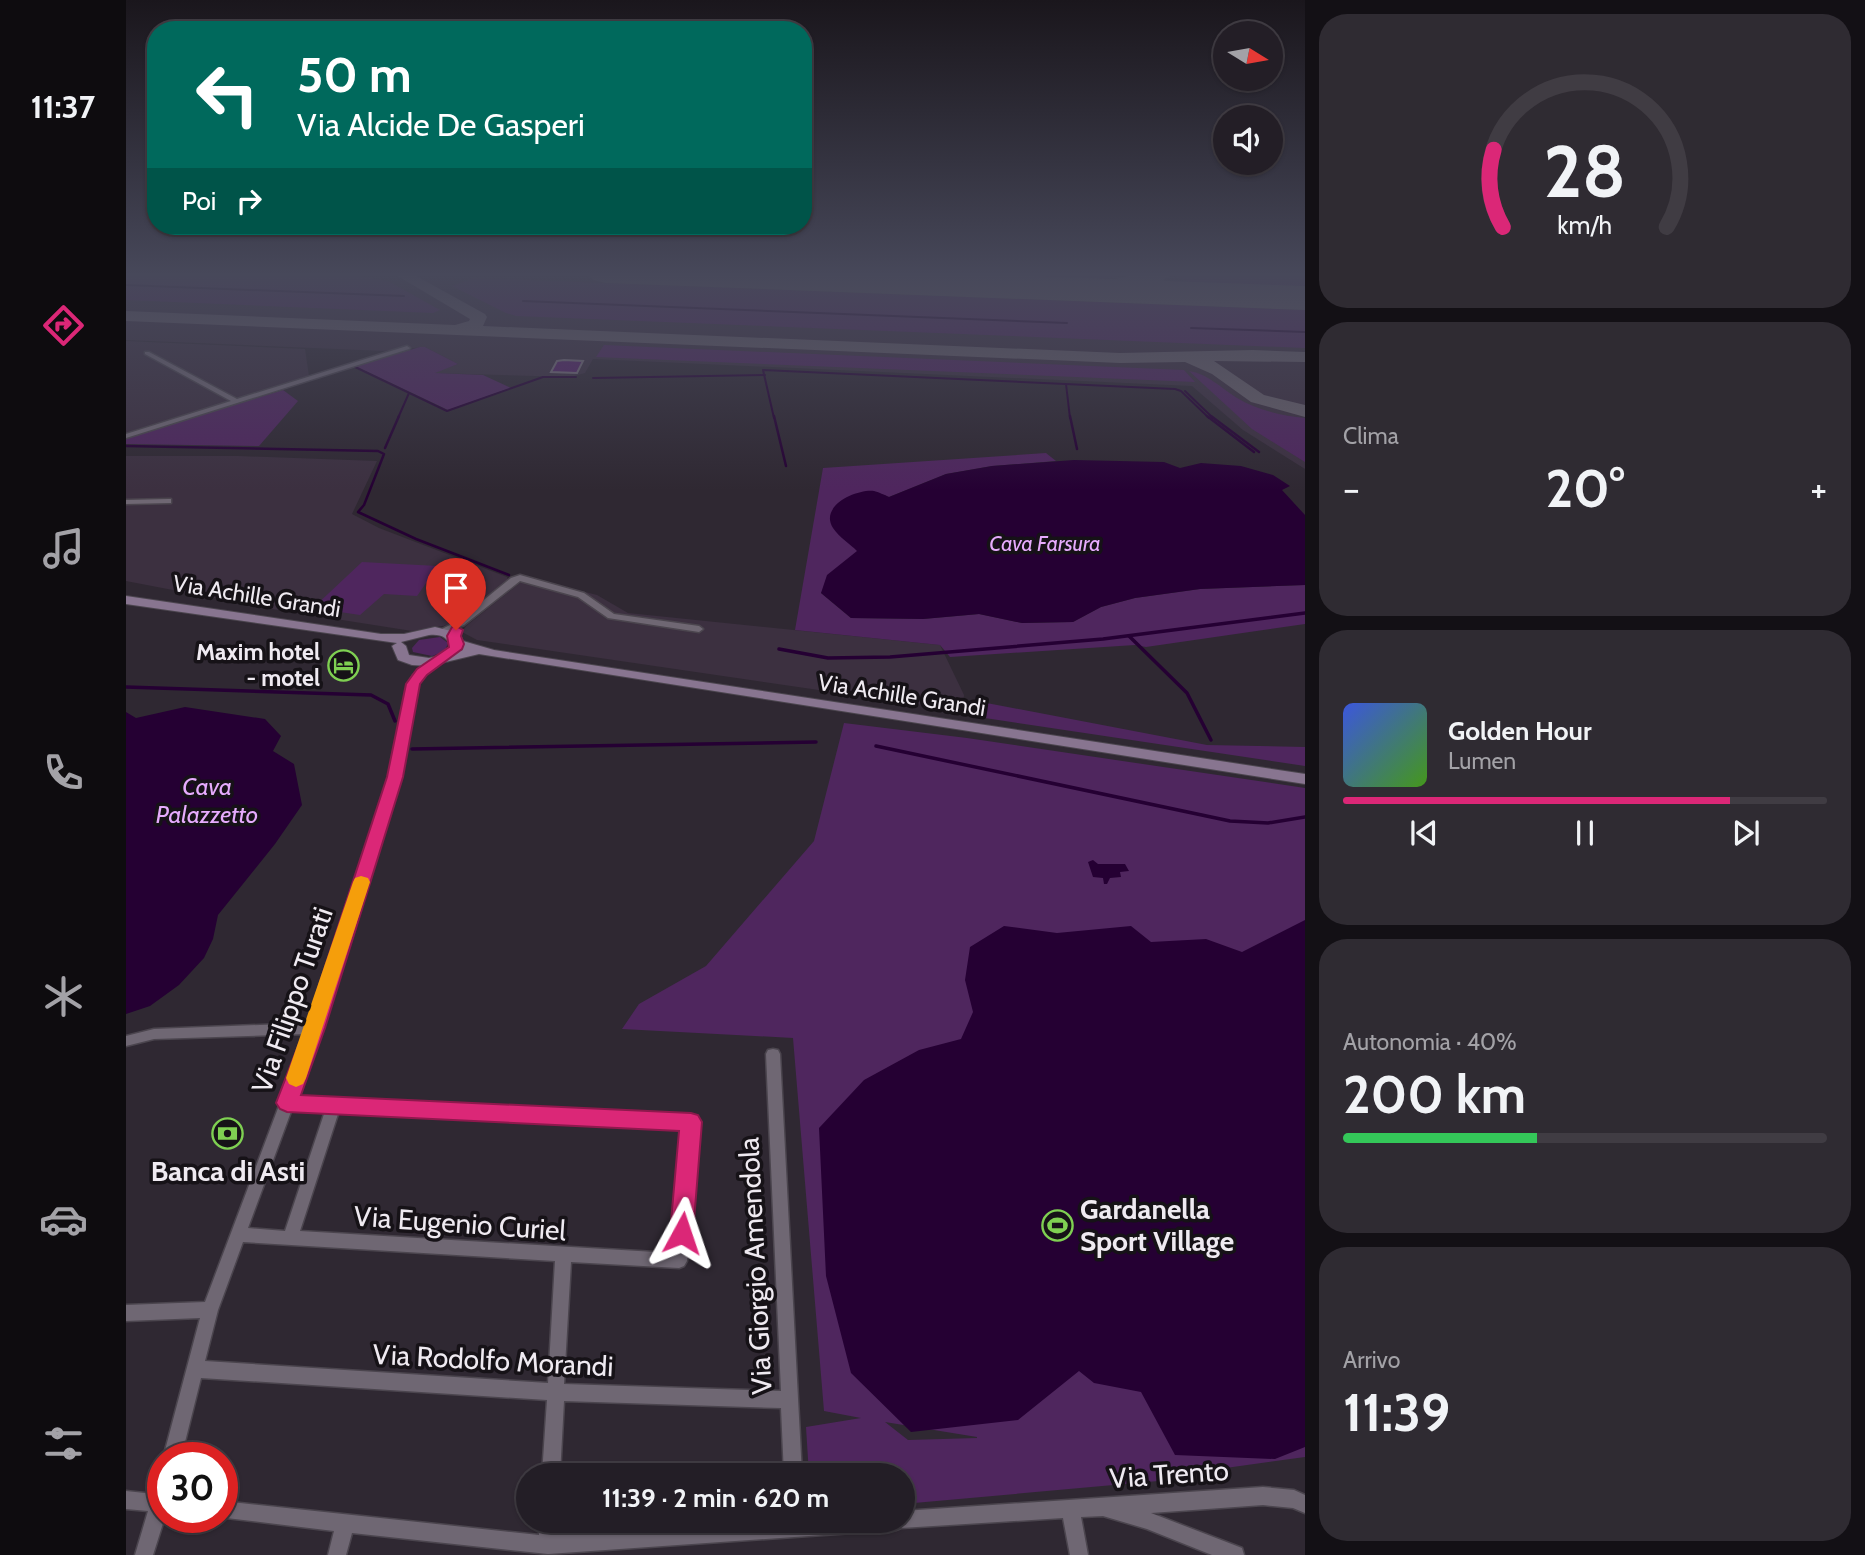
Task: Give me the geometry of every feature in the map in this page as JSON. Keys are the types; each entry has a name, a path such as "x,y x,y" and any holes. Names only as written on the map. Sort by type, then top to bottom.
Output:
{"main road":[{"name":"Via Achille Grandi","path":"126,600 403,642 423,631 449,645 493,654 1305,779"},
{"name":"Via Achille Grandi","path":"403,642 401,655 411,661 449,645"}],"street":[{"path":"126,436 407,348"},
{"path":"147,353 236,401"},
{"path":"126,426 136,433"},
{"path":"126,502 168,501"},
{"path":"411,661 416,677 449,645 461,623 514,580 523,578 581,595 608,615 699,629"},
{"name":"Via Filippo Turati","path":"176,1442 210,1310 315,1028 395,777 409,700 416,677"},
{"path":"126,1041 154,1034 315,1028"},
{"name":"Via Giorgio Amendola","path":"773,1054 792,1463"},
{"path":"287,1103 334,1105 290,1239"},
{"name":"Via Eugenio Curiel","path":"238,1235 679,1261 691,1122 334,1105"},
{"path":"552,1463 563,1256"},
{"path":"126,1313 210,1310"},
{"name":"Via Rodolfo Morandi","path":"194,1369 556,1392 789,1400"},
{"name":"Via Trento","path":"1097,1507 1263,1496 1294,1499 1305,1504"},
{"path":"126,1500 147,1500"},
{"path":"915,1519 1097,1507"},
{"name":"Via Trento","path":"1097,1507 1147,1520 1235,1555"},
{"path":"1070,1509 1079,1555"},
{"path":"238,1512 589,1548 718,1533"},
{"path":"337,1555 346,1523"},
{"path":"144,1555 151,1533"},
{"path":"548,1533 548,1545"}],"shaded area":[{"path":"126,345 305,349 309,376 126,433"},
{"path":"233,345 1305,345 1305,469 1243,430 1192,386 593,359 585,373 571,377 432,373 458,364 425,347 384,351"},
{"path":"604,345 1184,370 1195,382 596,357"},
{"path":"1220,345 1305,345 1305,348"},
{"path":"420,347 458,364 435,373 483,375 511,388 448,410 355,366"},
{"path":"1189,371 1208,378 1253,406 1305,418 1305,462 1252,429"},
{"path":"283,390 298,401 259,446 126,444 126,438"},
{"path":"1046,453 1056,461 992,466 946,474 889,497 872,491 858,551 844,563 821,593 851,618 923,619 979,614 1022,623 1073,622 1101,607 1135,598 1200,589 1305,585 1305,624 1146,647 1135,645 950,657 940,645 795,630 823,468"},
{"path":"126,456 238,456 377,461 352,514 379,528 507,577 508,580 455,624 412,631 266,608 126,581"},
{"path":"362,562 438,566 417,596 384,594 360,615 313,608"},
{"path":"538,580 597,595 628,613 940,645 964,695 963,711 477,640 462,632 521,582"},
{"path":"440,637 448,643 445,651 432,656 413,652 412,648 419,640"},
{"path":"971,700 1207,745 1305,747 1305,766 965,715"},
{"name":"Gardanella Sport Village","path":"844,723 967,738 1305,788 1305,1457 1190,1473 1162,1468 1158,1481 915,1503 915,1463 808,1463 806,1427 861,1418 824,1411 793,1038 622,1029 639,1004 706,966 814,841","holes":["885,1422 977,1437 908,1440"]}],"water":[{"name":"Cava Farsura","path":"1074,460 1164,462 1180,468 1201,463 1241,466 1273,475 1290,486 1282,490 1305,515 1305,585 1200,589 1135,598 1101,607 1073,622 1022,623 979,614 923,619 851,618 821,593 827,575 857,551 835,531 830,520 835,506 849,496 874,491 889,497 946,474 992,466"},
{"name":"Cava Palazzetto","path":"185,707 265,719 281,736 273,751 294,764 302,805 275,844 218,915 213,939 204,958 179,985 150,1006 126,1014 126,712 136,718"},
{"path":"1093,860 1098,864 1125,864 1129,871 1120,872 1121,877 1110,878 1107,884 1104,884 1103,878 1093,877 1088,862"},
{"path":"1305,920 1305,1447 1275,1459 1175,1455 1141,1392 1094,1383 1079,1371 1018,1420 911,1432 851,1373 826,1276 819,1128 864,1080 919,1050 961,1039 973,1012 965,980 970,947 1004,926 1057,933 1131,926 1151,942 1206,939 1242,952"}],"building":[{"path":"557,361 583,361 577,373 551,372"}],"waterway":[{"path":"353,366 447,411 543,377 576,377"},
{"path":"764,375 763,370 1175,389 1181,391 1209,418"},
{"path":"593,378 764,375"},
{"path":"764,375 774,418"},
{"path":"1066,384 1070,418"},
{"path":"1185,391 1213,418"},
{"path":"398,418 409,393"},
{"path":"385,448 399,416"},
{"path":"774,416 786,466"},
{"path":"1070,416 1077,449"},
{"path":"1207,416 1254,452"},
{"path":"1211,416 1259,452"},
{"path":"126,446 378,451 384,454 364,505 358,512 416,539 509,575"},
{"path":"779,649 828,658 890,657 1103,639 1305,613"},
{"path":"1129,636 1187,693 1211,740"},
{"path":"126,687 371,695 388,704 395,721"},
{"path":"412,749 816,742"},
{"path":"876,746 1230,821 1268,823 1305,817"}],"taxiway":[{"path":"802,345 1120,358 1253,355 1305,357"},
{"path":"1193,360 1219,370 1257,398 1277,406 1305,411"}],"slow traffic":[{"path":"296,1078 315,1028 361,882"}],"place":[{"name":"Maxim hotel - motel","path":"343,665"},
{"name":"Banca di Asti","path":"228,1134"},
{"name":"Gardanella Sport Village","path":"1057,1225"}],"route":[{"path":"456,630 456,649 422,672 413,684 399,764 315,1028 287,1103 691,1122 682,1233"}]}
